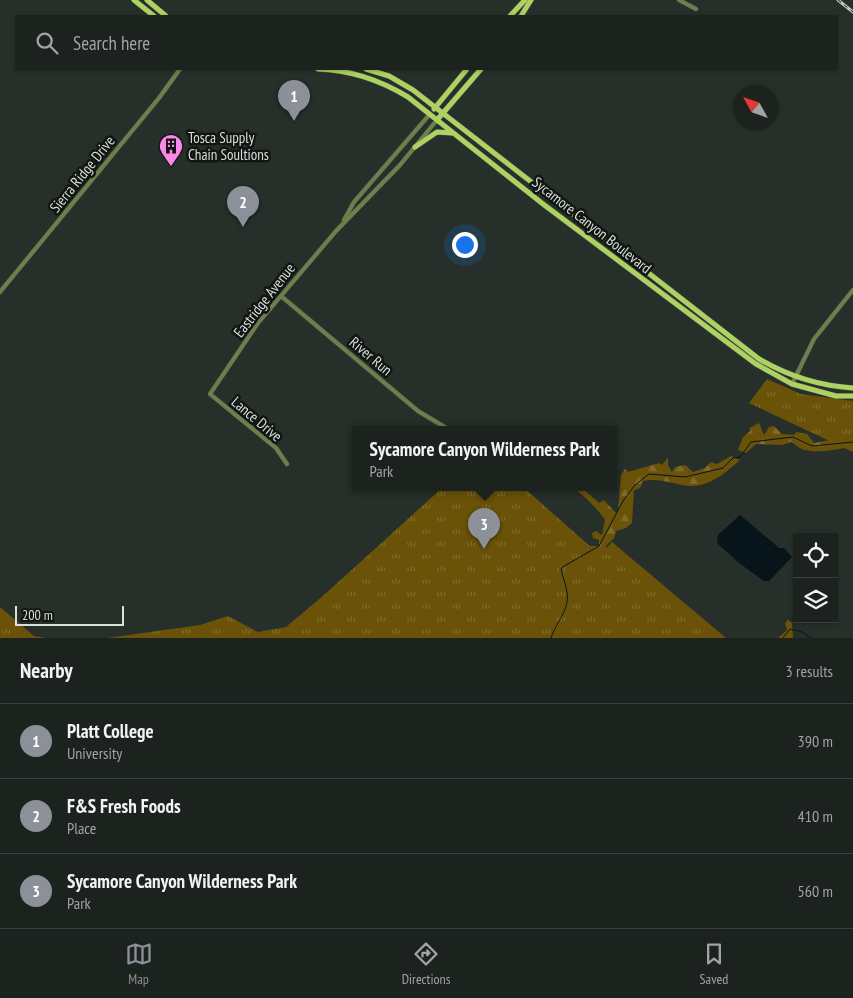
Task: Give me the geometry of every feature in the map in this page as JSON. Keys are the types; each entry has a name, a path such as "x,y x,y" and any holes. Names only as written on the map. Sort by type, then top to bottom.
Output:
{"main road":[{"path":"134,0 153,15"},
{"path":"147,0 165,15"},
{"path":"511,15 525,0"},
{"path":"522,15 531,0"},
{"name":"Sycamore Canyon Boulevard","path":"326,70 352,73 384,83 430,114 740,353 768,372 792,384 821,393 853,396"},
{"name":"Sycamore Canyon Boulevard","path":"369,70 400,82 435,107 752,353 775,368 795,377 837,387 853,388"},
{"name":"Eastridge Avenue","path":"430,114 465,70"},
{"name":"Eastridge Avenue","path":"437,120 480,70"},
{"path":"415,147 437,132 455,134"}],"street":[{"path":"679,0 696,9"},
{"name":"Sierra Ridge Drive","path":"0,292 159,98 179,70"},
{"name":"Eastridge Avenue","path":"341,225 354,202 430,114"},
{"name":"Eastridge Avenue","path":"210,394 247,338 341,225 361,208 437,120"},
{"path":"792,384 814,339 853,290"},
{"name":"River Run","path":"282,296 418,411 443,426"},
{"name":"Lance Drive","path":"210,394 276,448 287,464"}],"green space":[{"path":"767,379 801,394 853,401 853,452 749,403"},
{"path":"759,423 764,435 769,427 774,426 782,434 794,435 796,432 807,434 814,443 830,440 845,448 810,451 802,449 791,442 782,445 756,444 746,453 738,450 743,437 750,431 750,428"},
{"path":"731,456 740,460 721,476 699,485 682,485 658,480 643,481 640,488 634,490 632,523 626,528 616,531 614,538 606,546 608,553 562,574 580,546 599,546 599,540 593,538 592,533 596,531 602,535 605,520 591,503 577,491 585,491 599,503 604,500 616,513 618,510 621,475 625,469 628,472 659,463 662,465 668,458 668,465 672,472 675,467 685,465 693,472 705,468 711,462 717,464"},
{"path":"439,491 527,491 600,555 612,542 726,638 107,638 200,625 228,616 258,632 286,627"},
{"path":"0,607 34,636 46,638 0,638"},
{"path":"788,620 792,623 793,638 778,638 787,630 785,623"}],"shaded area":[{"path":"740,515 779,548 784,548 792,557 769,581 764,581 739,563 717,543 718,535"}],"waterway":[{"path":"551,638 566,605 566,589 561,568 599,546 623,501 635,485 649,474 685,477 723,468 733,458 740,457 751,442 793,437 812,446 853,442"},
{"path":"783,638 790,629 802,632 811,638"}],"railway":[{"path":"838,0 853,12"}],"place":[{"name":"Platt College","path":"294,121"},
{"name":"Tosca Supply Chain Soultions","path":"171,167"},
{"name":"F&S Fresh Foods","path":"243,227"},
{"name":"Sycamore Canyon Wilderness Park","path":"484,549"}]}
